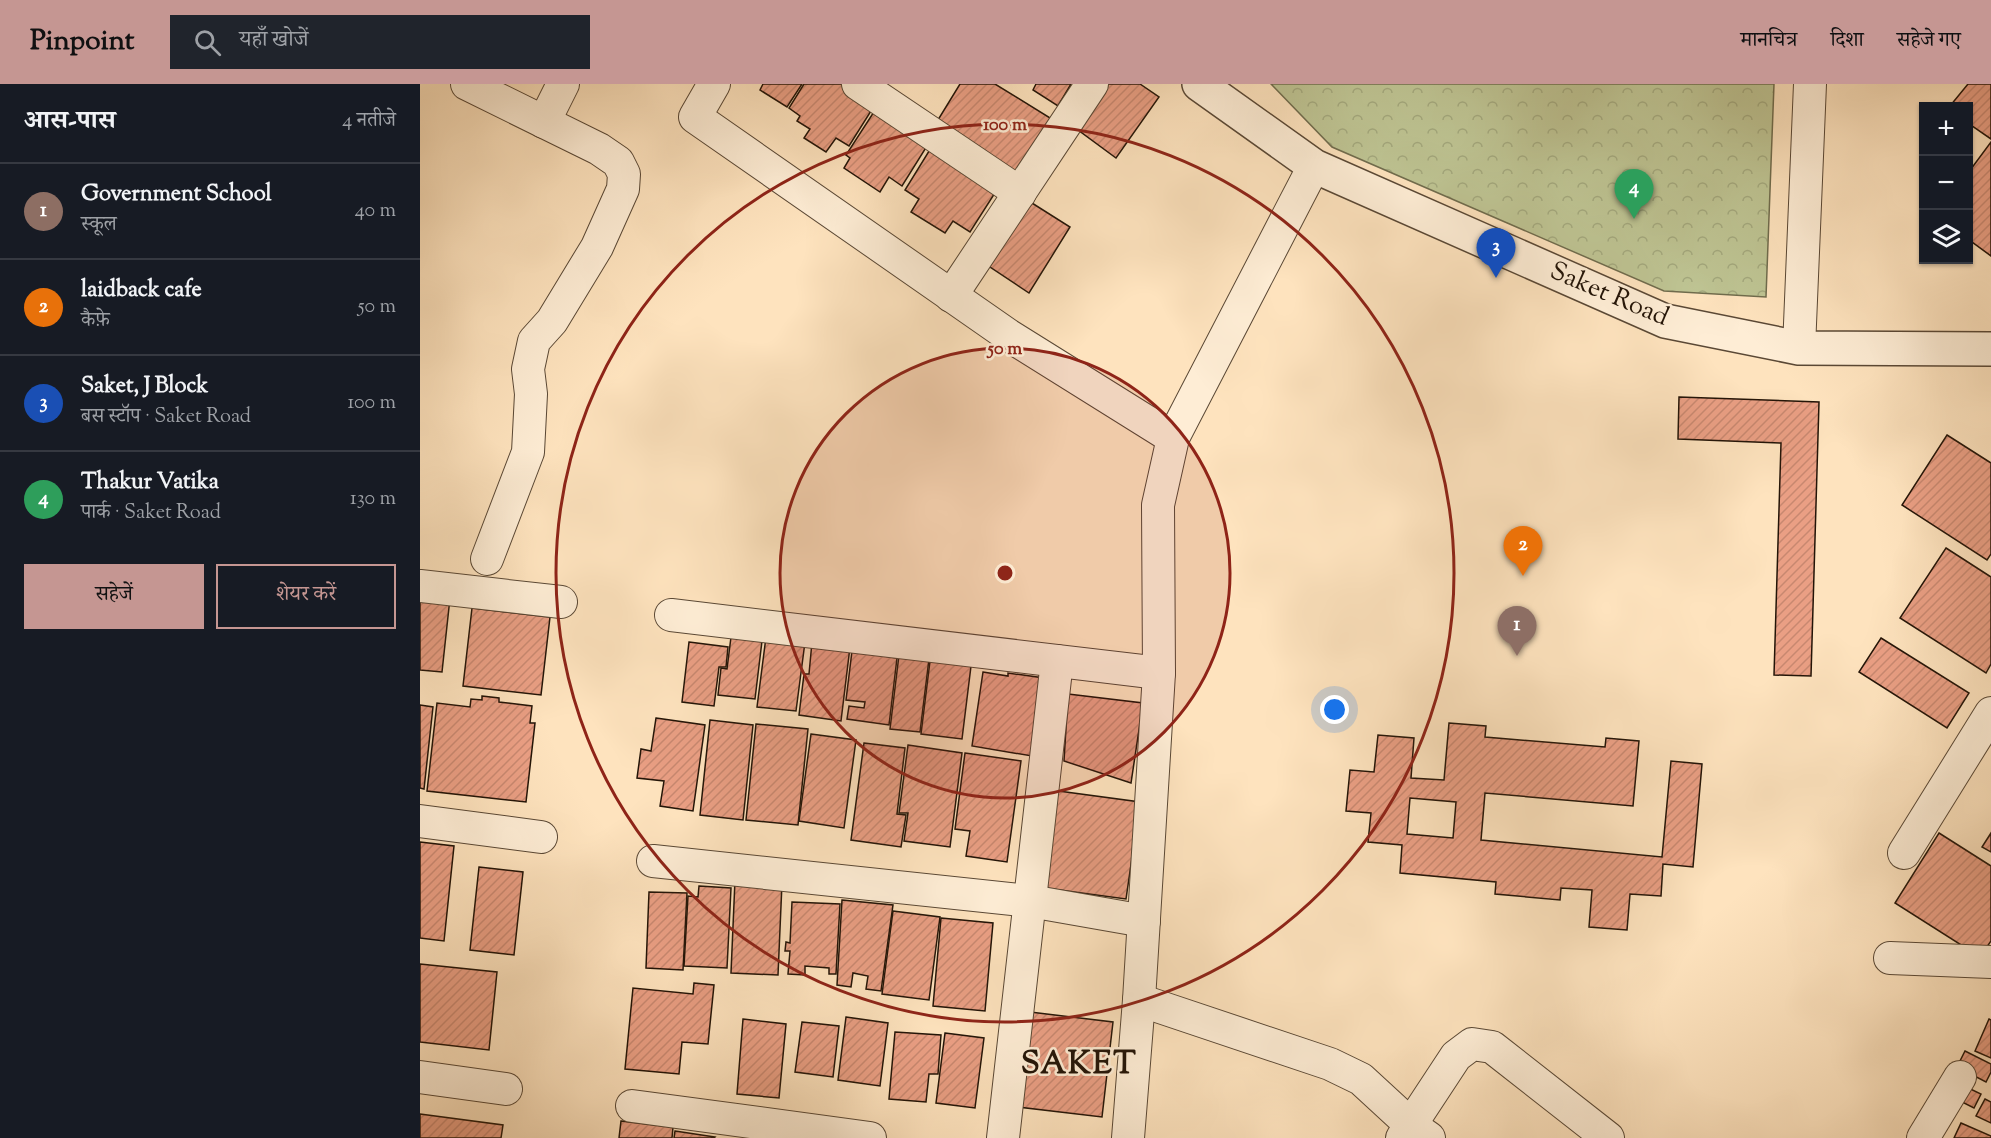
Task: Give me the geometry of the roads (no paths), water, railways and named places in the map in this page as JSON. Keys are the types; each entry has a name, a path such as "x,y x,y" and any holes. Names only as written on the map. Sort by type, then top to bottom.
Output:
{"street":[{"path":"467,84 599,149 618,162 624,174 623,189 597,247 552,321 534,341 528,369 531,394 528,452 488,559"},
{"path":"544,122 563,84"},
{"path":"714,84 695,117 1008,335 1173,438"},
{"path":"858,84 1020,193"},
{"path":"951,296 1092,84"},
{"name":"Saket Road","path":"1199,84 1314,166 1665,321 1799,348 1991,349"},
{"path":"1799,348 1810,84"},
{"path":"1128,1138 1159,673 1158,505 1173,438 1314,166"},
{"path":"420,586 561,602"},
{"path":"671,615 1159,673"},
{"path":"1003,1138 1057,661"},
{"path":"1904,853 1991,713"},
{"path":"420,821 541,837"},
{"path":"654,861 1030,902 1144,921"},
{"path":"1890,958 1991,962"},
{"path":"1139,1000 1330,1064 1360,1078 1414,1134 1456,1056 1472,1044 1492,1047 1608,1138"},
{"path":"420,1077 506,1089"},
{"path":"1923,1138 1960,1077"},
{"path":"632,1106 870,1138"}],"place":[{"name":"Thakur Vatika","path":"1634,219"},
{"name":"Saket, J Block","path":"1496,278"},
{"name":"laidback cafe","path":"1523,576"},
{"name":"Government School","path":"1517,656"}],"district":[{"name":"SAKET","path":"1079,1065"}]}
